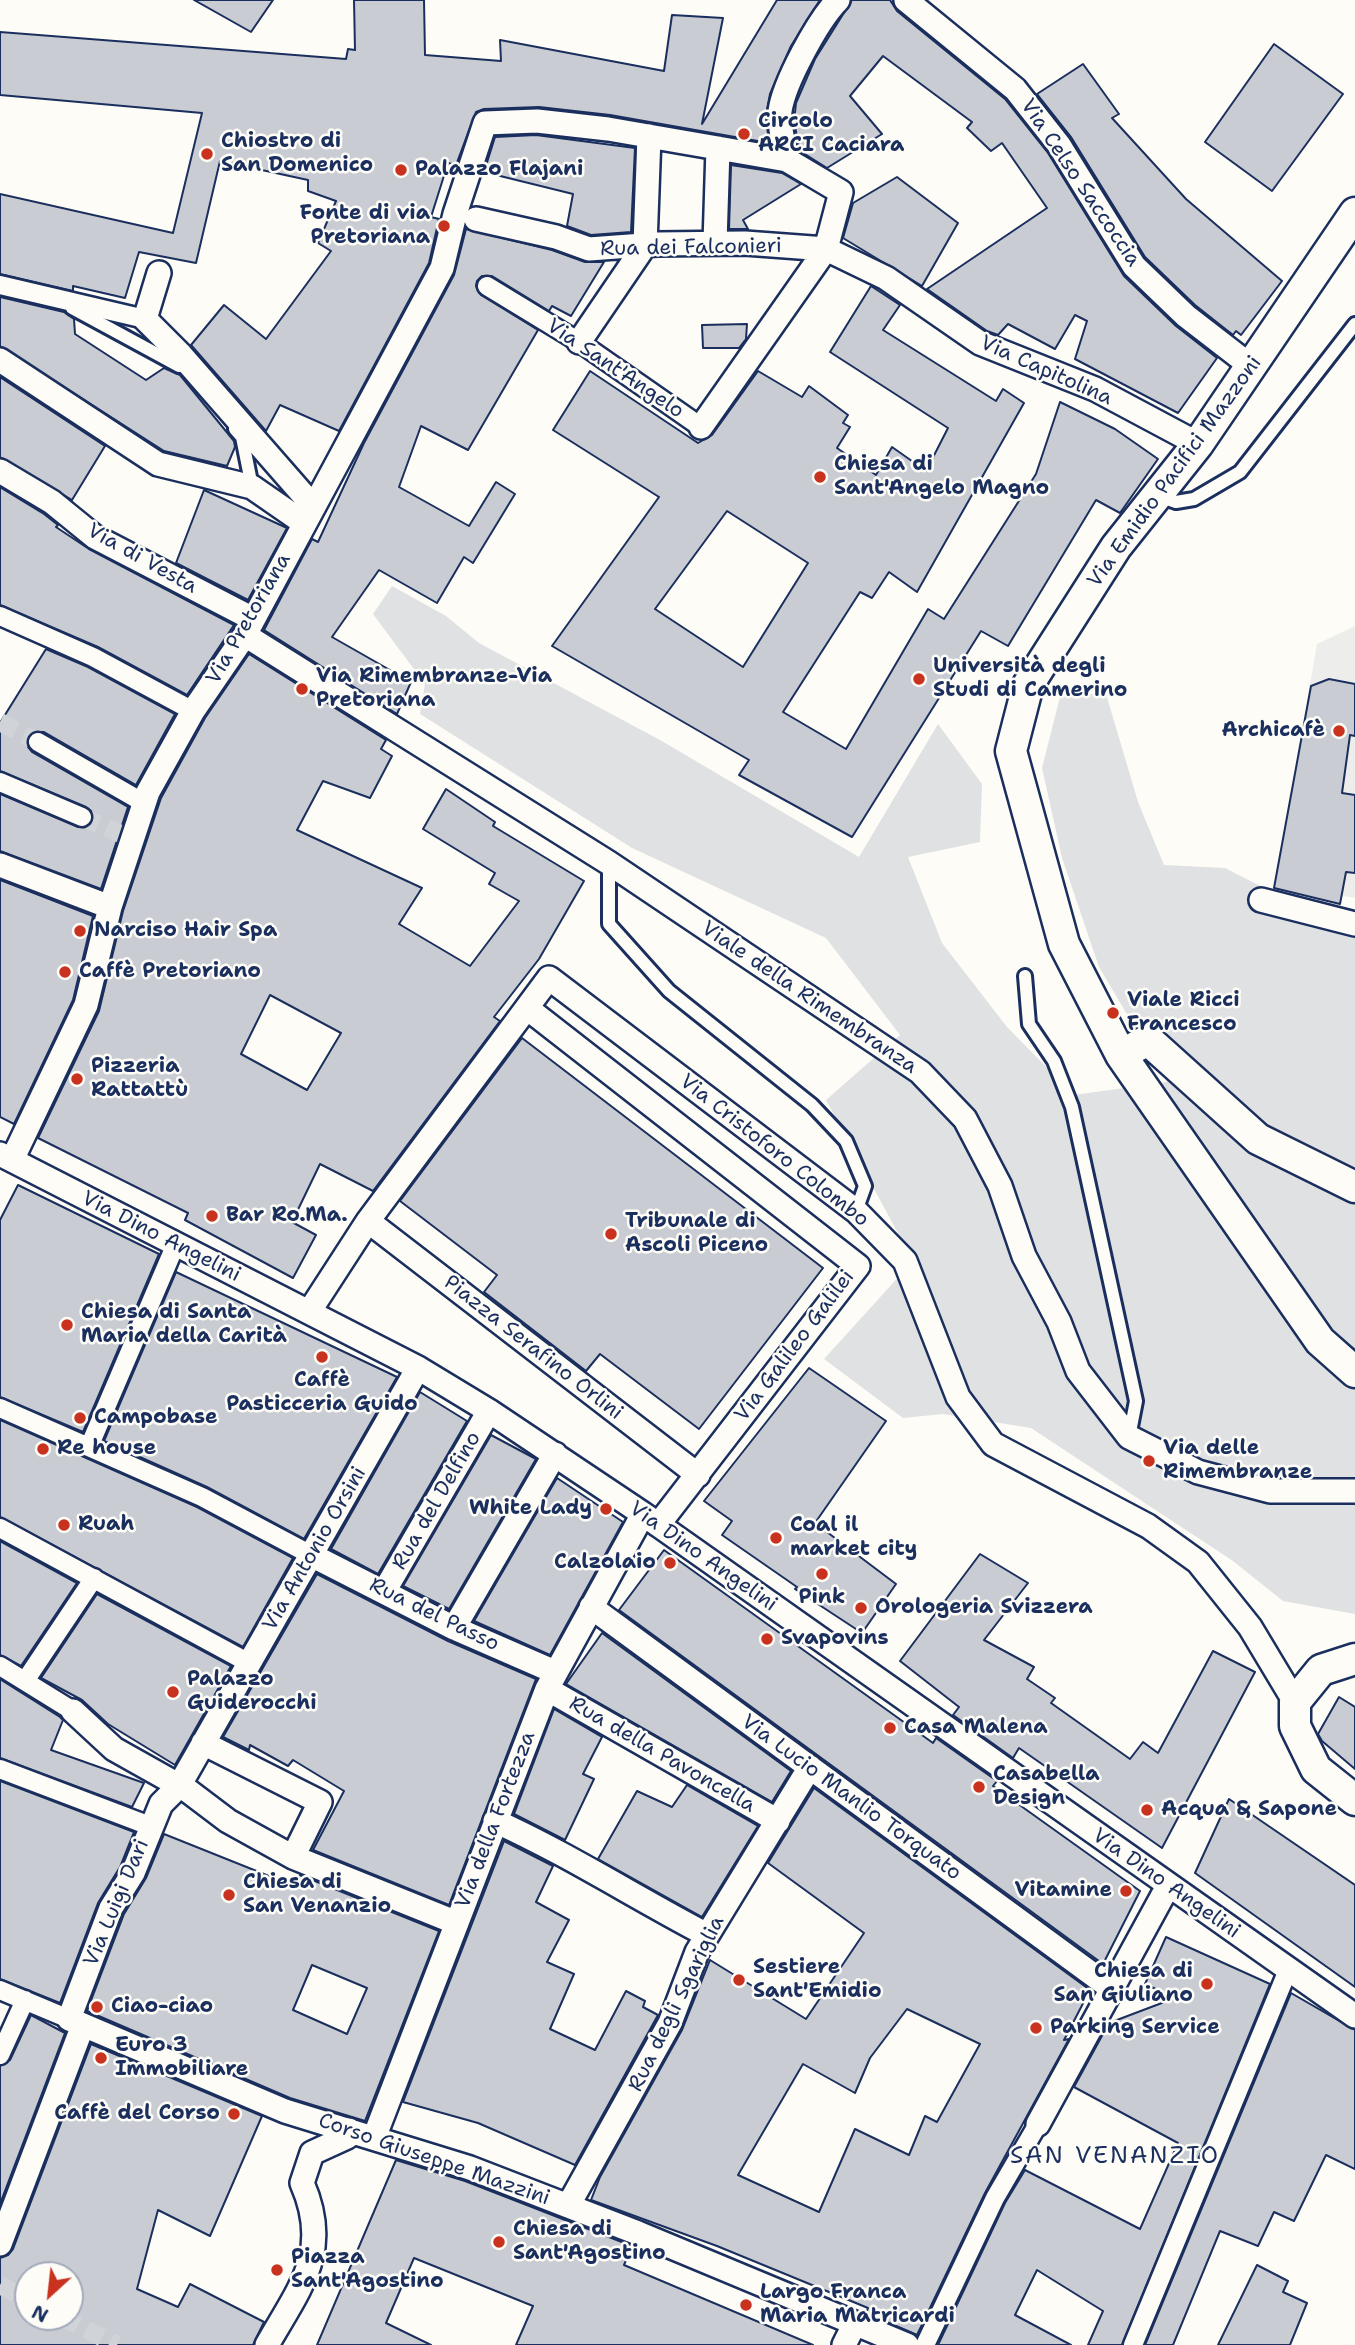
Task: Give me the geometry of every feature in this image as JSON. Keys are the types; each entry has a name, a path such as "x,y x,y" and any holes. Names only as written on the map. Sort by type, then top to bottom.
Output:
{"street":[{"path":"787,160 779,112 799,62 825,13 838,0"},
{"name":"Via Celso Saccoccia","path":"906,0 1015,89 1059,145 1134,266 1186,316 1252,367"},
{"name":"Via Pretoriana","path":"6,1157 86,1005 127,837 194,711 249,627 442,268 455,214 485,123 537,121 649,136"},
{"path":"579,342 645,245 649,136 787,160 841,192 826,249"},
{"path":"715,243 718,148"},
{"name":"Via Emidio Pacifici Mazzoni","path":"1121,1055 1064,944 1011,751 1028,685 1116,547 1198,444 1355,212"},
{"name":"Rua dei Falconieri","path":"476,219 556,237 589,249 715,243 826,249"},
{"name":"Via Sant'Angelo","path":"487,286 579,342 701,427 826,249"},
{"name":"Via Capitolina","path":"826,249 886,278 980,343 1095,389 1198,444"},
{"path":"145,318 159,273"},
{"path":"0,285 145,318 181,355 309,515"},
{"path":"0,360 158,464 252,487 309,515"},
{"name":"Via di Vesta","path":"0,471 52,502 95,537 249,627"},
{"path":"0,616 93,657 194,711"},
{"name":"Viale della Rimembranza","path":"249,627 609,863 920,1072 965,1119 1000,1186 1024,1255 1059,1322 1078,1371 1129,1437 1198,1472 1270,1492 1355,1491"},
{"path":"38,742 144,803"},
{"path":"0,782 82,817"},
{"path":"0,865 110,907"},
{"path":"1261,900 1355,924"},
{"name":"Via Cristoforo Colombo","path":"527,1008 549,978 856,1211 905,1261 958,1397 993,1444 1148,1526 1198,1562 1250,1627 1295,1702"},
{"path":"309,1312 368,1221 527,1008"},
{"name":"Via Galileo Galilei","path":"527,1008 858,1266 698,1475 650,1520"},
{"path":"1355,1186 1258,1139 1148,1040 1121,1055 1320,1341 1355,1372"},
{"name":"Via Dino Angelini","path":"6,1157 175,1246 418,1368 489,1411 650,1520 1355,2016"},
{"name":"Piazza Serafino Orlini","path":"368,1221 698,1475"},
{"path":"89,1447 175,1246"},
{"name":"Via Antonio Orsini","path":"179,1786 313,1556 418,1368"},
{"path":"0,1408 202,1497 313,1556"},
{"name":"Rua del Delfino","path":"386,1590 489,1411"},
{"path":"454,1628 555,1454"},
{"name":"Via della Fortezza","path":"374,2138 551,1680 591,1607 650,1520"},
{"path":"0,1528 250,1663"},
{"name":"Rua del Passo","path":"313,1556 386,1590 551,1680"},
{"path":"25,1681 93,1578"},
{"name":"Via Lucio Manlio Torquato","path":"591,1607 1111,1989"},
{"path":"1355,1659 1321,1670 1295,1702 1295,1726 1316,1769 1355,1800"},
{"path":"0,1666 73,1711 114,1749 179,1786 228,1821 293,1857 457,1923"},
{"name":"Rua della Pavoncella","path":"551,1680 778,1821"},
{"path":"207,1736 320,1802 293,1857"},
{"name":"Rua degli Sgariglia","path":"568,2206 670,2023 707,1935 810,1767"},
{"path":"0,1769 150,1826"},
{"name":"Via Luigi Dari","path":"0,2244 76,2022 111,1908 133,1873 161,1804 179,1786"},
{"path":"495,1821 552,1847 629,1895 707,1935"},
{"path":"925,2345 995,2198 1168,1886"},
{"path":"1133,2345 1289,1970"},
{"name":"Corso Giuseppe Mazzini","path":"0,1990 285,2111 470,2168 907,2345"},
{"path":"0,2055 24,2000"},
{"path":"267,2345 311,2266 314,2210 302,2183 312,2153 347,2137 349,2130"},
{"path":"844,2345 855,2323"}],"lane":[{"path":"0,292 76,309 174,361 242,437 252,487"},
{"path":"1159,496 1176,502 1194,499 1240,472 1355,324"},
{"path":"609,863 609,924 669,991 812,1105 846,1140 865,1186 856,1211"},
{"path":"1025,975 1030,1024 1054,1061 1072,1107 1136,1401 1129,1437"}],"shaded area":[{"path":"392,586 446,616 479,643 660,740 859,857 938,724 982,784 980,842 908,857 942,943 1007,1027 1074,1095 1167,1082 1099,967 1062,858 1042,768 1061,693 1106,694 1138,802 1164,865 1225,868 1274,893 1355,926 1355,1614 1283,1601 1233,1561 1031,1428 943,1414 903,1418 824,1359 913,1261 826,1100 900,1035 826,938 632,848 420,714 425,684 373,614"},
{"path":"1355,626 1355,898 1275,884 1317,644"}],"building":[{"path":"194,0 273,0 251,32"},
{"path":"354,0 424,0 425,55 501,61 500,40 664,71 672,15 723,18 702,124 777,0 820,0 791,46 770,94 766,116 769,143 610,115 539,107 484,109 476,112 456,165 448,163 431,217 439,219 429,263 339,431 280,405 266,431 191,345 224,305 266,339 331,251 318,243 336,201 308,191 308,180 220,161 196,263 139,252 125,298 73,286 73,291 0,274 0,194 173,233 202,113 0,95 0,32 346,59 348,49 355,50"},
{"path":"852,0 890,0 897,11 1005,99 1048,153 1124,276 1176,326 1217,358 1178,413 1075,359 1087,321 1075,315 1055,349 1008,324 998,335 987,331 927,289 1047,208 1002,143 991,151 967,128 972,122 883,56 850,96 882,134 827,168 800,151 794,122 796,103 815,59"},
{"path":"1274,44 1343,94 1272,191 1205,142"},
{"path":"1083,64 1119,114 1112,118 1186,199 1282,281 1241,335 1236,331 1233,335 1195,305 1145,257 1071,137 1037,94"},
{"path":"536,135 635,148 631,232 591,235 567,226 573,194 484,172 495,137"},
{"path":"731,165 782,173 801,184 743,220 748,229 729,229"},
{"path":"897,177 958,223 922,286 843,238 853,203"},
{"path":"466,229 552,250 585,262 604,262 571,316 552,306 549,311 492,276 482,276 477,281 476,286 481,295 538,330 468,450 421,426 399,487 469,526 496,482 515,494 473,563 464,557 437,603 379,570 332,637 411,682 397,714 264,630 312,539 318,542 364,443 454,275"},
{"path":"871,286 900,305 883,330 996,401 1003,389 1024,403 917,592 889,572 872,598 860,592 783,712 846,749 928,609 944,619 1036,474 1060,402 1115,429 1158,459 1120,513 1096,500 1008,646 981,631 852,837 739,775 749,760 552,646 659,497 553,430 590,371 698,443 712,435 758,371 802,397 809,386 848,415 843,423 850,427 837,448 876,475 892,447 926,471 948,428 830,352","holes":["727,511 808,563 743,667 655,609"]},
{"path":"0,297 64,312 74,319 75,334 146,380 164,368 180,375 234,441 235,447 227,466 164,451 0,346"},
{"path":"747,324 746,339 739,348 703,348 702,325"},
{"path":"0,377 105,446 72,500 0,457"},
{"path":"0,487 44,514 58,525 56,527 89,549 234,625 187,695 98,647 0,605"},
{"path":"204,490 287,528 248,600 176,563"},
{"path":"46,649 88,667 175,714 136,785 44,732 33,732 28,737 28,747 32,752 128,807 101,889 0,851 0,794 78,827 88,826 93,821 91,811 86,807 0,771 0,723"},
{"path":"249,654 386,740 381,749 392,756 370,798 323,781 297,830 422,888 399,924 470,966 519,901 489,884 495,873 423,829 446,789 495,822 493,826 584,881 539,959 494,1017 500,1021 373,1191 320,1164 292,1222 316,1235 293,1278 185,1220 188,1213 38,1138 99,1011 123,911 161,798 205,718","holes":["270,995 341,1033 307,1090 241,1054"]},
{"path":"1329,679 1355,684 1355,736 1350,735 1342,793 1355,795 1355,873 1346,872 1340,904 1274,888 1311,686"},
{"path":"0,880 93,916 73,1000 14,1124 0,1117"},
{"name":"Tribunale di Ascoli Piceno","path":"522,1038 823,1268 699,1429 600,1354 586,1371 484,1292 497,1275 400,1201"},
{"path":"18,1185 159,1254 83,1432 0,1397 0,1220"},
{"path":"176,1272 397,1377 304,1539 207,1487 104,1441"},
{"path":"809,1368 886,1421 815,1523 896,1584 862,1633 795,1589 797,1587 722,1535 732,1521 704,1501"},
{"path":"420,1392 467,1421 378,1574 331,1549"},
{"path":"0,1420 197,1507 293,1558 243,1647 0,1517"},
{"path":"491,1435 536,1459 449,1609 403,1586"},
{"path":"557,1478 623,1522 550,1655 474,1621"},
{"path":"0,1541 77,1583 21,1666 0,1655"},
{"path":"664,1550 933,1743 936,1738 997,1781 993,1786 1140,1891 1103,1964 619,1610"},
{"path":"980,1554 1028,1583 984,1640 1034,1667 1027,1679 1055,1698 1051,1703 1130,1759 1143,1742 1158,1753 1213,1651 1255,1672 1162,1848 1019,1748 1013,1758 953,1715 959,1707 900,1661"},
{"path":"317,1574 448,1641 536,1679 449,1905 313,1850 344,1791 293,1760 288,1766 250,1745 249,1750 223,1737"},
{"path":"97,1594 231,1666 175,1765 108,1724 82,1700 41,1678"},
{"path":"602,1633 791,1771 772,1802 566,1684"},
{"path":"0,1679 63,1720 51,1750 144,1783 132,1807 0,1758"},
{"path":"1339,1697 1355,1707 1355,1769 1322,1741 1318,1734"},
{"path":"554,1709 602,1737 583,1774 594,1779 565,1840 514,1814"},
{"path":"0,1781 134,1832 120,1867 98,1903 60,2003 0,1979"},
{"path":"687,1785 758,1826 702,1917 598,1859 637,1791 672,1807"},
{"path":"814,1788 1090,1990 1064,2040 1069,2039 985,2193 917,2335 866,2313 868,2308 717,2246 591,2200 600,2177 682,2030 710,1960 806,2019 864,1933 768,1863","holes":["907,2009 980,2044 937,2122 925,2116 909,2155 855,2129 819,2212 738,2175 803,2064 855,2093 870,2058"]},
{"path":"1229,1799 1355,1885 1355,1987 1195,1873"},
{"path":"164,1834 294,1886 300,1875 439,1931 365,2121 290,2098 87,2011 124,1914 146,1878","holes":["312,1965 367,1988 347,2034 293,2010"]},
{"path":"504,1841 553,1866 536,1902 569,1920 547,1962 574,1974 550,2029 595,2050 626,1991 645,2001 643,2007 658,2015 575,2165 478,2123 403,2102"},
{"path":"1166,1937 1270,1984 1122,2345 1088,2345 1103,2311 1037,2270 1015,2315 1071,2345 938,2345 1005,2203 1025,2170 1140,2229 1178,2143 1074,2087 1109,2023 1175,1998 1145,1984"},
{"path":"1291,1993 1355,2030 1355,2169 1326,2155 1294,2221 1274,2212 1258,2246 1220,2231 1173,2345 1145,2345"},
{"path":"31,2015 65,2033 0,2204 0,2066 10,2060"},
{"path":"91,2044 262,2116 210,2236 158,2210 137,2289 178,2307 190,2284 264,2322 253,2345 0,2345 0,2258 13,2249"},
{"name":"Chiesa di Sant'Agostino","path":"396,2160 465,2181 632,2246 624,2265 813,2345 516,2345 533,2306 414,2258 386,2323 431,2345 317,2345"},
{"path":"1257,2265 1288,2281 1283,2292 1307,2303 1290,2345 1218,2345"}],"tunnel":[{"path":"0,722 38,742"},
{"path":"82,817 123,835"},
{"path":"0,2285 14,2292"},
{"path":"84,2328 117,2345"}],"place":[{"name":"Circolo ARCI Caciara","path":"744,134"},
{"name":"Chiostro di San Domenico","path":"207,154"},
{"name":"Palazzo Flajani","path":"401,170"},
{"name":"Fonte di via Pretoriana","path":"444,226"},
{"name":"Chiesa di Sant'Angelo Magno","path":"820,477"},
{"name":"Università degli Studi di Camerino","path":"919,679"},
{"name":"Via Rimembranze-Via Pretoriana","path":"302,689"},
{"name":"Archicafè","path":"1339,731"},
{"name":"Narciso Hair Spa","path":"80,931"},
{"name":"Caffè Pretoriano","path":"65,972"},
{"name":"Viale Ricci Francesco","path":"1113,1013"},
{"name":"Pizzeria Rattattù","path":"77,1079"},
{"name":"Bar Ro.Ma.","path":"212,1216"},
{"name":"Tribunale di Ascoli Piceno","path":"611,1234"},
{"name":"Chiesa di Santa Maria della Carità","path":"67,1325"},
{"name":"Caffè Pasticceria Guido","path":"322,1357"},
{"name":"Campobase","path":"80,1418"},
{"name":"Re house","path":"43,1449"},
{"name":"Via delle Rimembranze","path":"1149,1461"},
{"name":"White Lady","path":"606,1509"},
{"name":"Ruah","path":"64,1525"},
{"name":"Coal il market city","path":"776,1538"},
{"name":"Calzolaio","path":"670,1563"},
{"name":"Pink","path":"822,1574"},
{"name":"Orologeria Svizzera","path":"861,1608"},
{"name":"Svapovins","path":"767,1639"},
{"name":"Palazzo Guiderocchi","path":"173,1692"},
{"name":"Casa Malena","path":"890,1728"},
{"name":"Casabella Design","path":"979,1787"},
{"name":"Acqua & Sapone","path":"1147,1810"},
{"name":"Vitamine","path":"1126,1891"},
{"name":"Chiesa di San Venanzio","path":"229,1895"},
{"name":"Sestiere Sant'Emidio","path":"739,1980"},
{"name":"Chiesa di San Giuliano","path":"1207,1984"},
{"name":"Ciao-ciao","path":"97,2007"},
{"name":"Parking Service","path":"1036,2028"},
{"name":"Euro 3 Immobiliare","path":"101,2058"},
{"name":"Caffè del Corso","path":"234,2114"},
{"name":"Chiesa di Sant'Agostino","path":"499,2242"},
{"name":"Piazza Sant'Agostino","path":"277,2270"},
{"name":"Largo Franca Maria Matricardi","path":"746,2305"}],"district":[{"name":"SAN VENANZIO","path":"1115,2157"}]}
